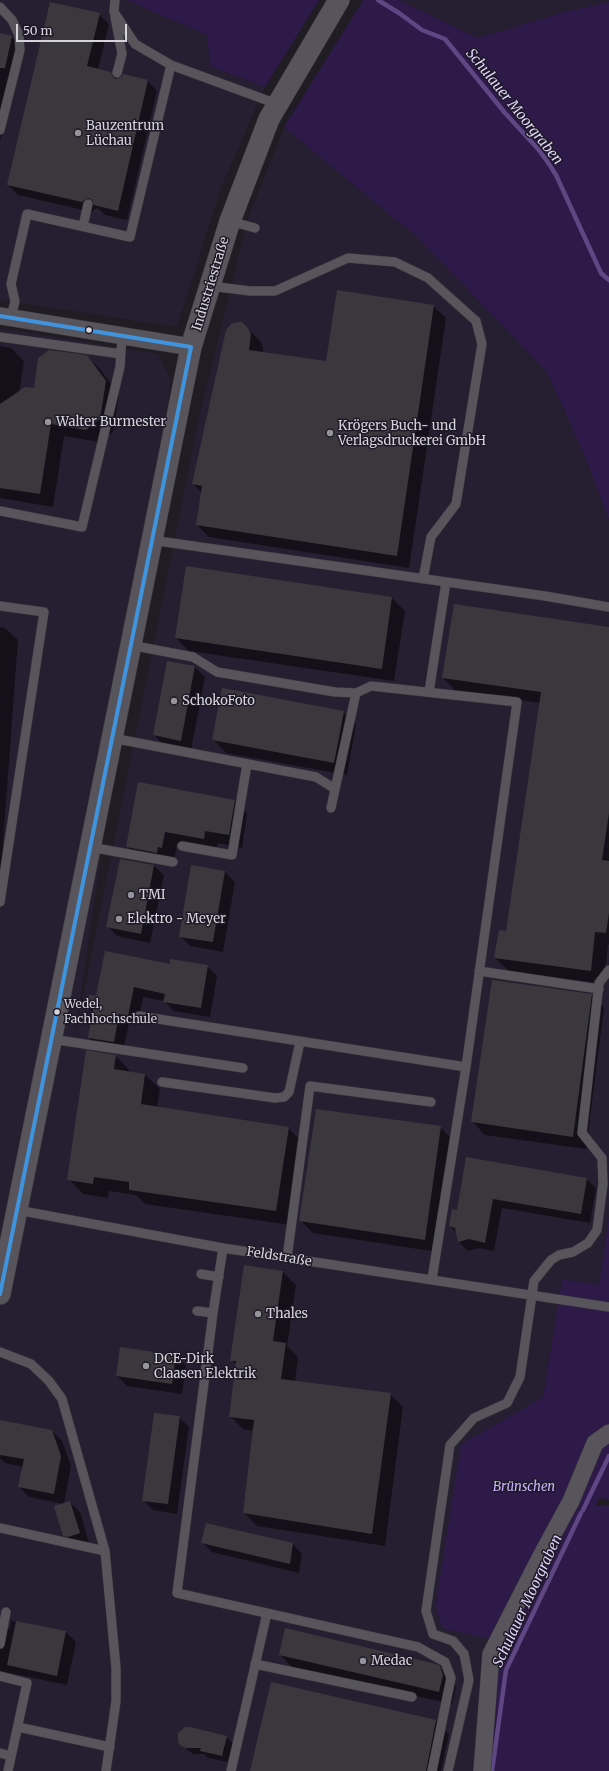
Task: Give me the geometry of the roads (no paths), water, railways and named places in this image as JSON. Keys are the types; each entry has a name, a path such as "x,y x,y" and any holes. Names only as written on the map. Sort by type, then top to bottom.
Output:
{"street":[{"name":"Industriestraße","path":"0,1294 9,1209 52,1039 151,540 191,347 230,221 269,119 339,0"},
{"path":"17,325 122,336 191,347"},
{"path":"482,1771 491,1654 571,1501 595,1443 609,1433"}],"lane":[{"path":"115,0 114,12 122,54 118,73"},
{"path":"0,8 12,20 19,36 20,50 0,130"},
{"path":"114,12 134,44 171,65 277,104"},
{"path":"17,325 15,301 11,284 27,214 130,237 171,65"},
{"path":"83,226 88,204"},
{"path":"230,221 255,228"},
{"path":"210,286 250,292 275,291 348,258 395,262 428,278 476,321 482,344 456,504 431,537 424,579"},
{"path":"0,336 17,325 121,354"},
{"path":"0,511 82,527 120,367 122,336"},
{"path":"151,540 567,599 609,607"},
{"path":"429,692 446,582"},
{"path":"0,606 44,612 0,902"},
{"path":"130,645 193,657 217,672 335,692 356,693 371,686 517,702 466,1067 432,1279"},
{"path":"331,808 356,693"},
{"path":"112,738 316,777 335,789"},
{"path":"182,846 232,855 247,764"},
{"path":"90,847 173,862"},
{"path":"448,1771 469,1680 464,1654 453,1641 434,1634 426,1611 450,1445 474,1418 507,1403 520,1377 534,1281 551,1260 559,1255 573,1252 588,1243 597,1230 603,1184 602,1158 582,1133 599,983 609,970"},
{"path":"479,971 599,989"},
{"path":"139,1016 466,1067"},
{"path":"52,1039 243,1068"},
{"path":"162,1082 275,1098 284,1097 289,1092 300,1042"},
{"path":"287,1258 310,1086 431,1102"},
{"name":"Feldstraße","path":"9,1209 223,1248 559,1298 609,1307"},
{"path":"223,1248 213,1313 177,1593 418,1647 445,1662 451,1678 432,1771"},
{"path":"201,1274 219,1277"},
{"path":"197,1311 213,1313"},
{"path":"0,1352 31,1364 49,1381 62,1399 105,1551 116,1668 116,1701 106,1771"},
{"path":"0,1528 105,1551"},
{"path":"0,1644 6,1612"},
{"path":"231,1771 267,1613"},
{"path":"255,1664 412,1697"},
{"path":"0,1676 27,1683 8,1771"},
{"path":"18,1727 110,1747"},
{"path":"0,1753 11,1756"}],"waterway":[{"name":"Schulauer Moorgraben","path":"378,0 422,30 445,39 505,113 538,149 556,175 601,273 609,280"},
{"name":"Schulauer Moorgraben","path":"583,1510 609,1456"},
{"name":"Schulauer Moorgraben","path":"492,1771 506,1670 581,1513"}],"place":[{"name":"Bauzentrum Lüchau","path":"78,133"},
{"name":"Walter Burmester","path":"48,422"},
{"name":"Krögers Buch- und Verlagsdruckerei GmbH","path":"330,433"},
{"name":"SchokoFoto","path":"174,701"},
{"name":"TMI","path":"131,895"},
{"name":"Elektro - Meyer","path":"119,919"},
{"name":"Wedel, Fachhochschule","path":"57,1012"},
{"name":"Thales","path":"258,1314"},
{"name":"DCE-Dirk Claasen Elektrik","path":"146,1366"},
{"name":"Medac","path":"363,1661"}],"park label":[{"name":"Brünschen","path":"524,1487"}]}
